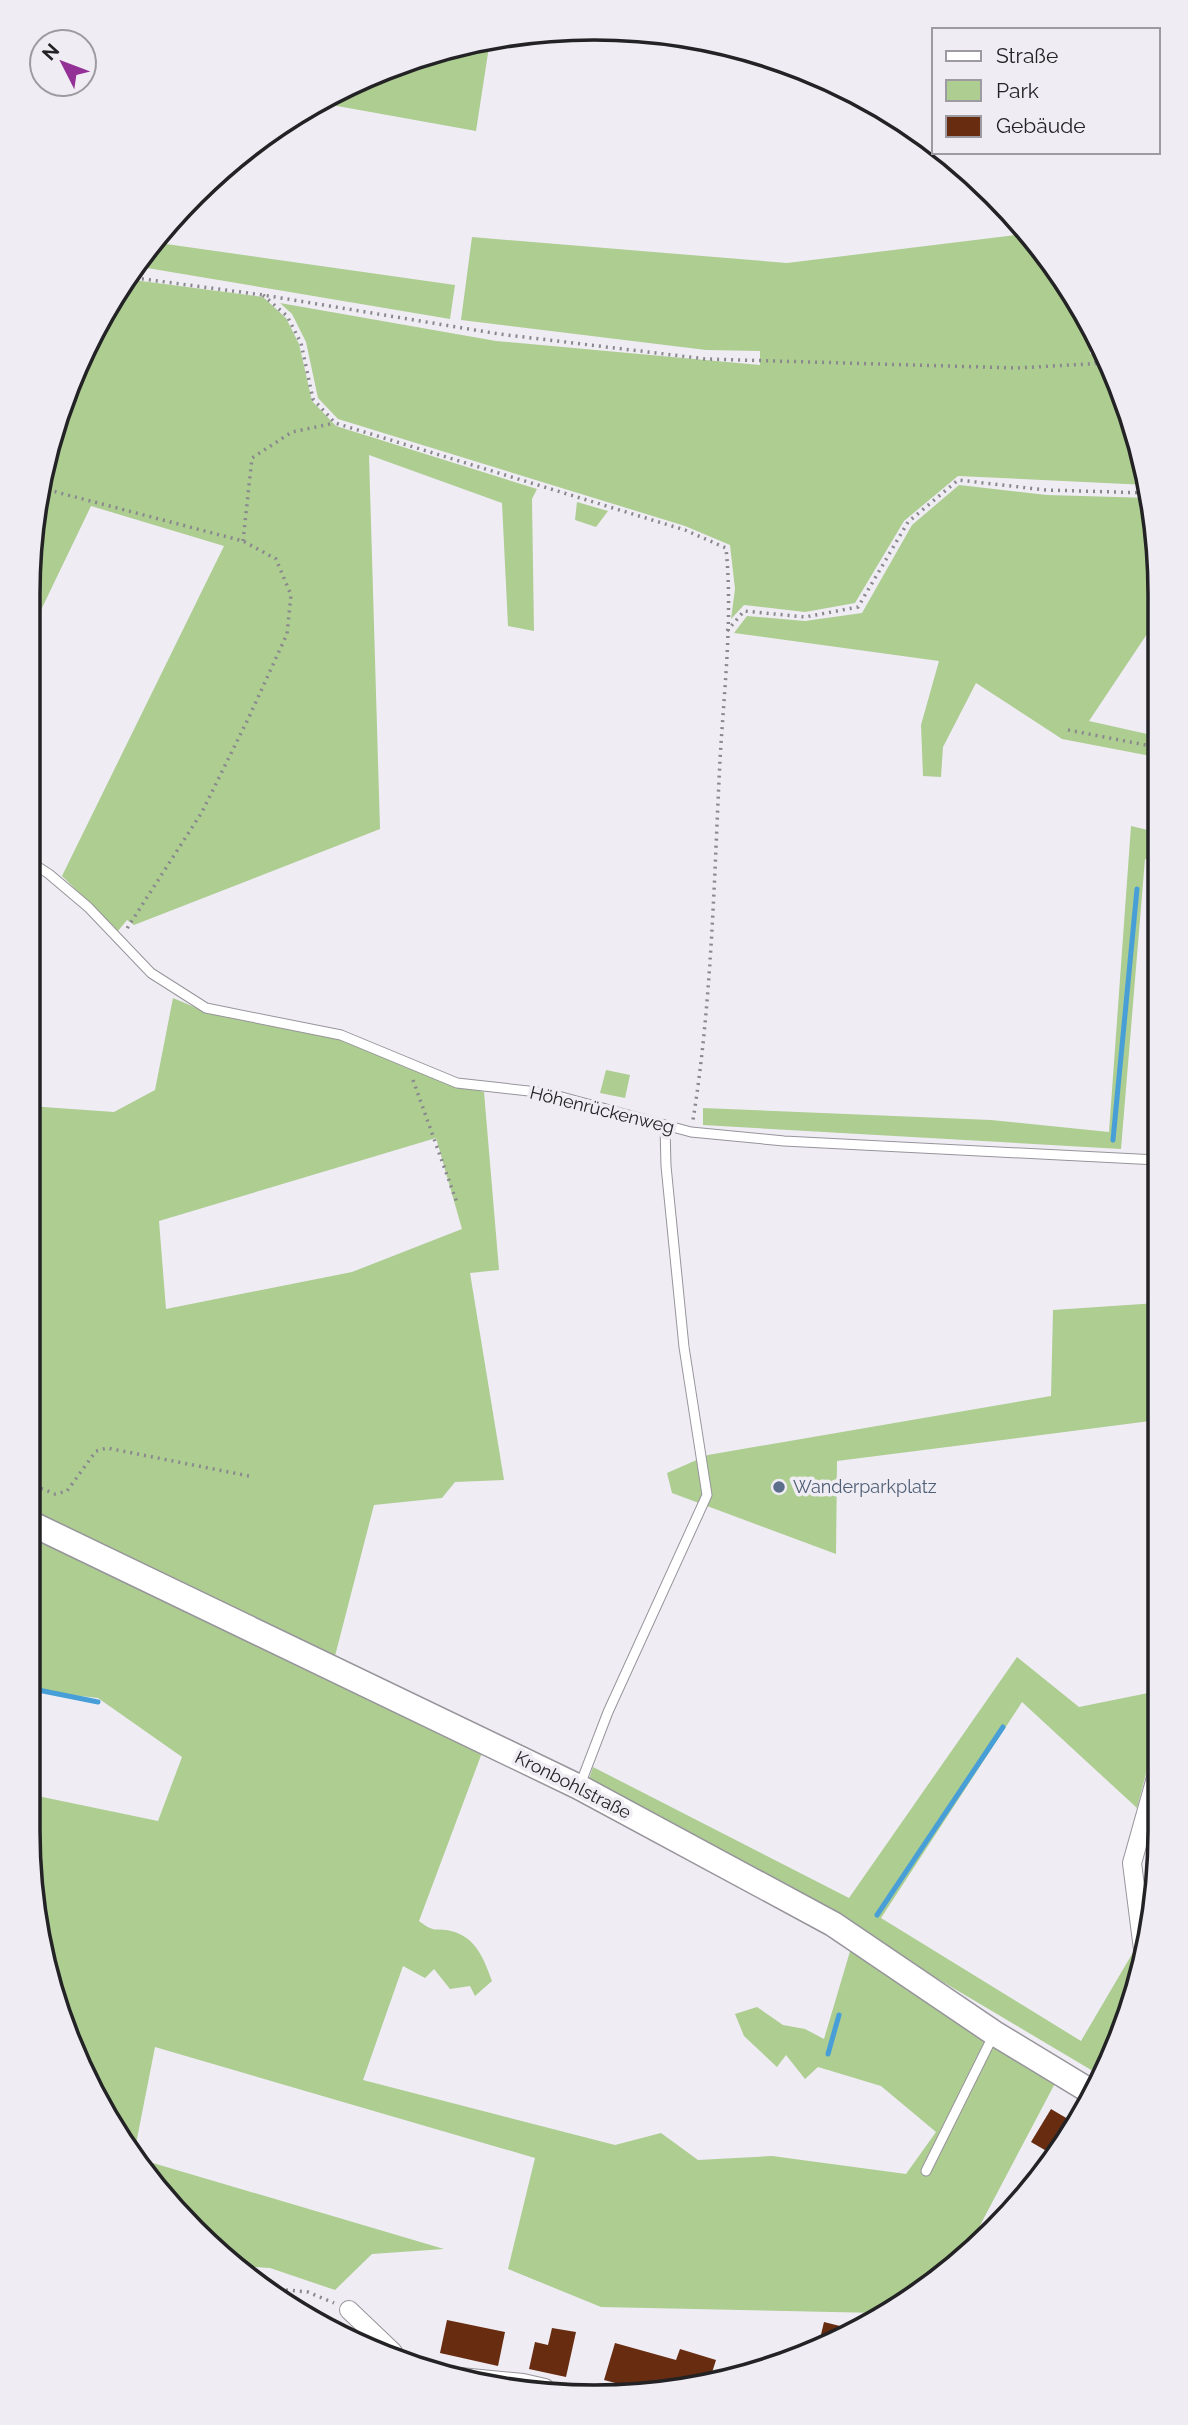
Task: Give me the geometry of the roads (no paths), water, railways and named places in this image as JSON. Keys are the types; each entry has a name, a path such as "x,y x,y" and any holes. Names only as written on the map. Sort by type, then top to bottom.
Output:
{"main road":[{"name":"Kronbohlstraße","path":"40,1528 579,1787 833,1924 994,2032 1085,2088"}],"street":[{"path":"1140,1923 1132,1863 1148,1804"},
{"path":"349,2310 384,2344"}],"lane":[{"name":"Höhenrückenweg","path":"40,868 88,907 150,973 206,1008 341,1035 408,1065 457,1083 547,1093 691,1132 784,1141 1148,1160"},
{"path":"579,1787 608,1712 707,1495 684,1347 670,1213 665,1126"},
{"path":"926,2171 994,2032"}],"waterway":[{"path":"1113,1140 1137,889"},
{"path":"40,1690 98,1702"},
{"path":"877,1915 1003,1727"},
{"path":"828,2054 839,2015"}],"place":[{"name":"Wanderparkplatz","path":"779,1487"}]}
